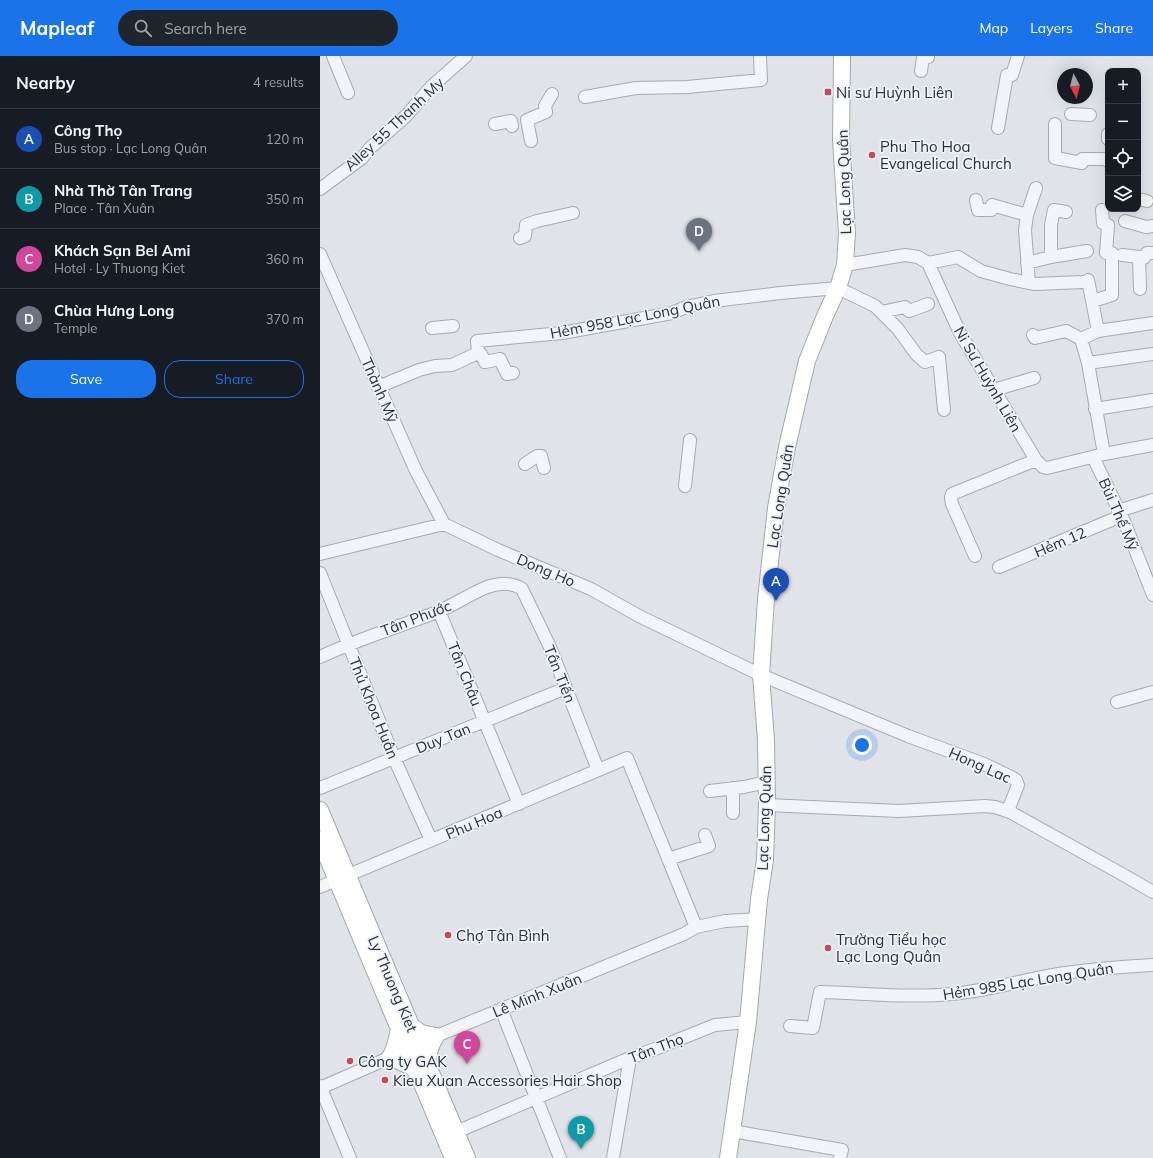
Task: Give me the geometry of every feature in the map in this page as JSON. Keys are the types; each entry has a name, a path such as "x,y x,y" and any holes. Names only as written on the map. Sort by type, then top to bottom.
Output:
{"main road":[{"name":"Lạc Long Quân","path":"728,1158 748,1022 759,899 765,860 767,782 766,740 761,674 774,525 787,447 807,361 838,288 845,265 846,233 841,140 842,56"},
{"name":"Ly Thuong Kiet","path":"320,810 342,878 423,1071 453,1158"},
{"name":"Ly Thuong Kiet","path":"320,840 342,878"},
{"path":"404,1026 421,1033 436,1036 431,1043 428,1058 423,1071 390,1057 404,1026"},
{"name":"Ly Thuong Kiet","path":"423,1071 456,1132 467,1158"}],"street":[{"path":"333,56 348,93"},
{"name":"Alley 55 Thanh My","path":"320,189 362,158 370,148 406,116 432,88 466,56"},
{"path":"585,97 636,88 687,87 761,80 760,56"},
{"path":"922,71 923,58 928,56"},
{"path":"998,128 1009,75 1018,56"},
{"path":"531,141 527,120 546,112 544,106 552,94"},
{"path":"1071,114 1090,115"},
{"path":"495,124 510,121 512,126"},
{"path":"1055,124 1055,158 1082,161 1105,160"},
{"path":"1029,283 1025,230 1027,215 1036,188"},
{"path":"976,200 978,210 991,210 992,205 1027,215"},
{"path":"1051,258 1051,225 1054,210 1066,212"},
{"path":"1093,301 1112,295 1113,254 1108,225 1103,224 1102,210"},
{"path":"520,238 525,236 526,225 573,213"},
{"path":"1125,221 1146,227 1153,226"},
{"path":"1027,263 1087,251"},
{"path":"1113,254 1144,258 1147,253 1153,253"},
{"name":"Thành Mỹ","path":"320,254 416,471 444,524"},
{"path":"845,265 905,255 918,257 928,263 958,257 981,271 1029,283 1086,281 1093,301 1098,331"},
{"path":"1140,257 1140,289"},
{"name":"Ni Sư Huỳnh Liên","path":"928,263 960,333 1036,460"},
{"path":"838,288 875,306 898,329 916,354 925,362 939,357 944,410"},
{"name":"Hẻm 958 Lạc Long Quân","path":"478,353 477,340 568,332 672,314 686,307 714,302 780,293 838,288"},
{"path":"881,312 905,307 909,311 928,304"},
{"path":"1033,335 1035,338 1066,331 1081,339 1098,331 1153,323"},
{"path":"432,328 453,326"},
{"name":"Bùi Thế Mỹ","path":"1081,339 1088,363 1095,409 1098,455 1120,514 1152,587"},
{"path":"378,387 419,370 435,366 452,365 478,353 481,354 485,362 500,359 507,374 513,373"},
{"path":"1088,363 1153,354"},
{"path":"994,390 1034,378"},
{"path":"1095,409 1153,400"},
{"path":"685,486 690,440"},
{"path":"975,556 952,504 950,498 952,494 1036,460 1047,468 1098,455 1153,446"},
{"path":"525,464 538,456 541,456 544,468"},
{"name":"Hẻm 12","path":"999,568 1153,500"},
{"path":"320,554 444,524"},
{"name":"Dong Ho","path":"444,524 498,550 591,589 639,616 761,674"},
{"name":"Thủ Khoa Huân","path":"320,573 394,758 431,840"},
{"name":"Tân Phước","path":"320,657 348,644 439,611 488,587 513,584"},
{"name":"Tân Tiến","path":"513,584 522,589 550,647 598,770"},
{"name":"Tân Châu","path":"439,611 519,804"},
{"name":"Hong Lac","path":"761,674 908,736 984,764 1013,778 1016,780 1018,785 1010,812"},
{"name":"Duy Tan","path":"320,788 566,688"},
{"path":"1117,702 1153,692"},
{"name":"Phu Hoa","path":"320,887 627,758 668,859"},
{"path":"710,791 744,787 767,782"},
{"path":"733,788 733,813"},
{"path":"767,805 899,811 985,806 995,807 1010,812 1120,872 1153,892"},
{"path":"696,927 668,859 709,846 705,834"},
{"name":"Lê Minh Xuân","path":"320,1088 436,1036 684,934 696,927 725,921 758,919"},
{"name":"Hẻm 985 Lạc Long Quân","path":"790,1026 813,1028 820,992 918,995 950,994 979,991 1054,975 1111,967 1153,965"},
{"path":"501,1009 560,1158"},
{"name":"Tân Thọ","path":"456,1132 630,1058 715,1025 748,1022"},
{"path":"613,1158 630,1058"},
{"path":"320,1088 350,1158"},
{"path":"732,1131 842,1150 840,1158"}],"place":[{"name":"Ni sư Huỳnh Liên","path":"828,92"},
{"name":"Phu Tho Hoa Evangelical Church","path":"872,155"},
{"name":"Chùa Hưng Long","path":"699,251"},
{"name":"Công Thọ","path":"776,601"},
{"name":"Chợ Tân Bình","path":"448,935"},
{"name":"Trường Tiểu học Lạc Long Quân","path":"828,948"},
{"name":"Công ty GAK","path":"350,1061"},
{"name":"Khách Sạn Bel Ami","path":"467,1064"},
{"name":"Kieu Xuan Accessories Hair Shop","path":"385,1080"},
{"name":"Nhà Thờ Tân Trang","path":"581,1149"}]}
